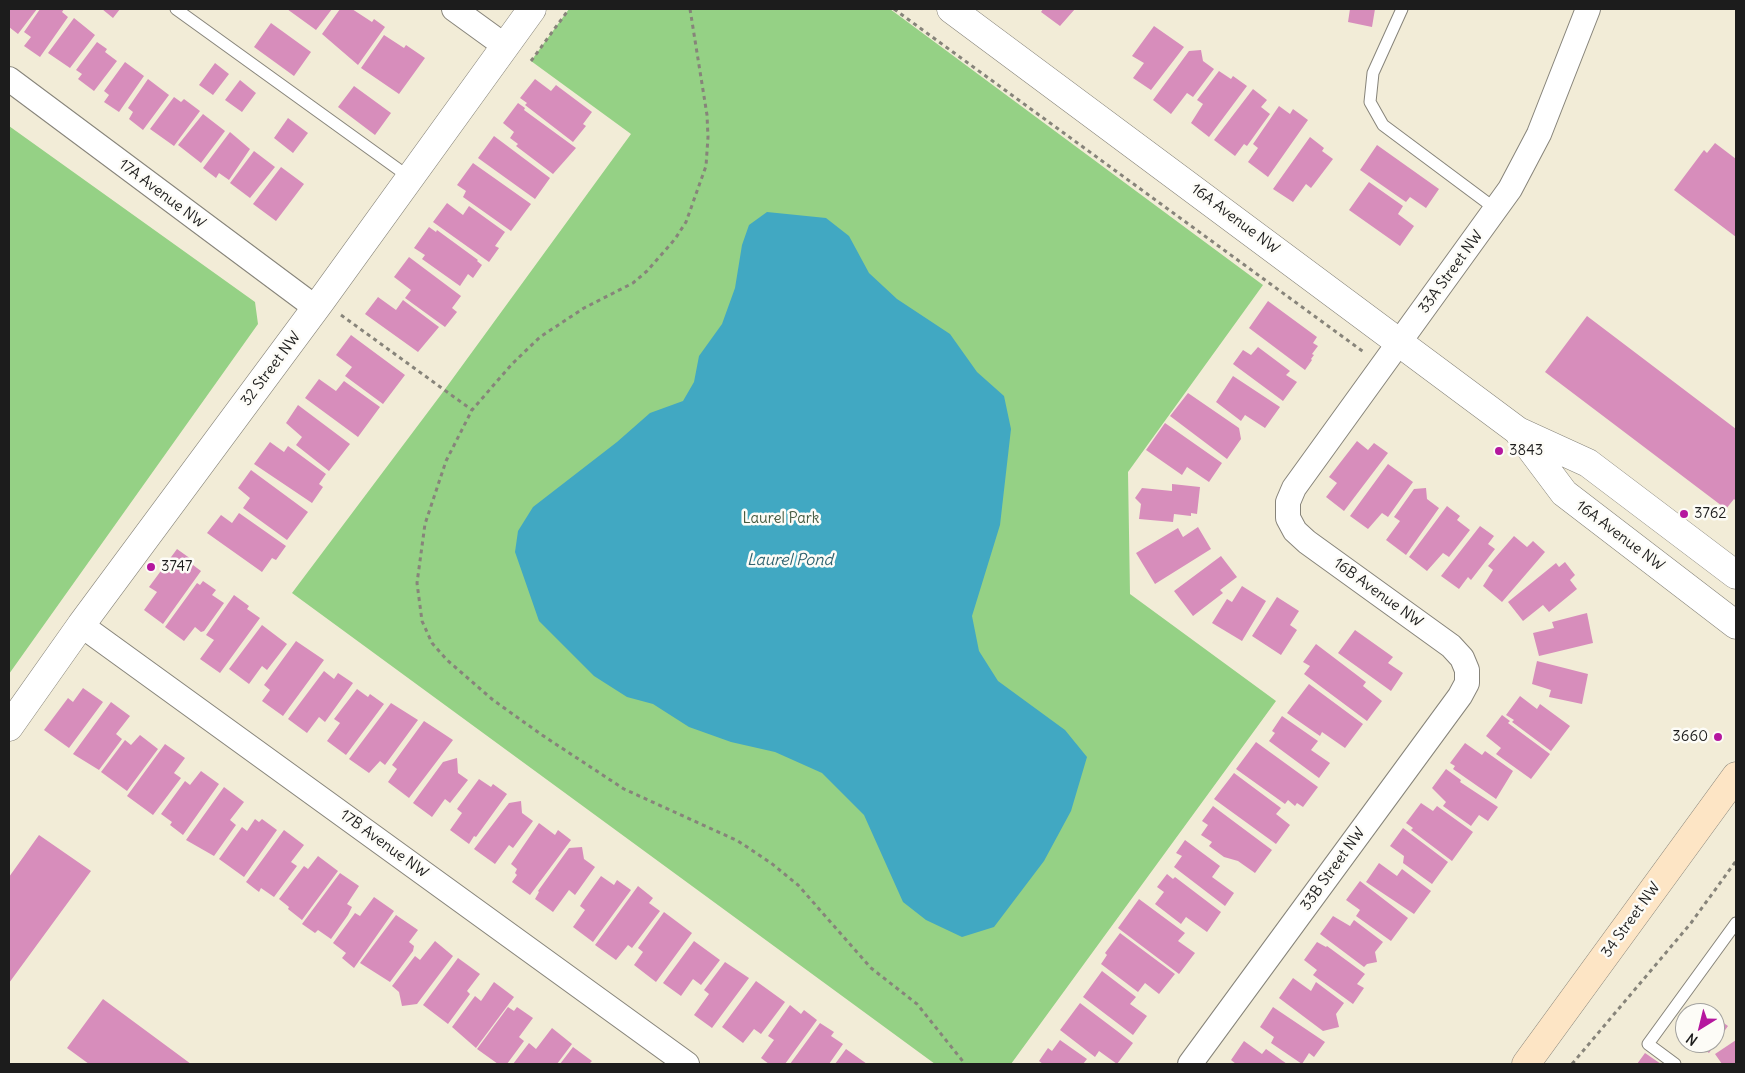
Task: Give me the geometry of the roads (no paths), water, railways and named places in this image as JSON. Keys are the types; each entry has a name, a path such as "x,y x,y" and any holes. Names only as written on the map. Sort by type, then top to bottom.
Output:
{"main road":[{"name":"34 Street NW","path":"1526,1064 1736,776"}],"street":[{"path":"454,9 505,46"},
{"name":"32 Street NW","path":"9,728 81,625 318,305 532,9"},
{"name":"16A Avenue NW","path":"951,9 1518,432 1588,463 1736,575"},
{"name":"33A Street NW","path":"1288,518 1288,502 1294,488 1496,210 1523,167 1539,134 1588,9"},
{"name":"17A Avenue NW","path":"9,79 318,305"},
{"name":"16A Avenue NW","path":"1518,432 1564,493 1736,625"},
{"name":"16B Avenue NW","path":"1288,518 1295,531 1306,542 1451,646 1462,658 1467,670"},
{"name":"17B Avenue NW","path":"81,625 687,1064"},
{"name":"33B Street NW","path":"1190,1064 1460,696 1467,683 1467,670"}],"lane":[{"path":"176,9 409,177"},
{"path":"1402,9 1373,73 1370,102 1383,125 1496,210"},
{"path":"1675,1064 1648,1044 1736,923"}],"water":[{"name":"Laurel Pond","path":"767,212 826,218 849,236 869,273 897,299 950,334 977,372 1004,396 1011,429 1000,525 972,616 979,651 998,681 1065,730 1087,757 1071,811 1044,861 994,927 962,937 926,920 903,902 864,815 822,773 775,752 731,742 689,727 653,704 627,697 594,676 539,621 515,552 518,531 533,507 617,442 650,413 683,401 694,382 699,356 722,324 735,288 742,245 749,225"}],"place":[{"name":"3843","path":"1499,451"},
{"name":"3762","path":"1684,514"},
{"name":"3747","path":"151,567"},
{"name":"3660","path":"1718,737"}],"park label":[{"name":"Laurel Park","path":"781,519"}]}
